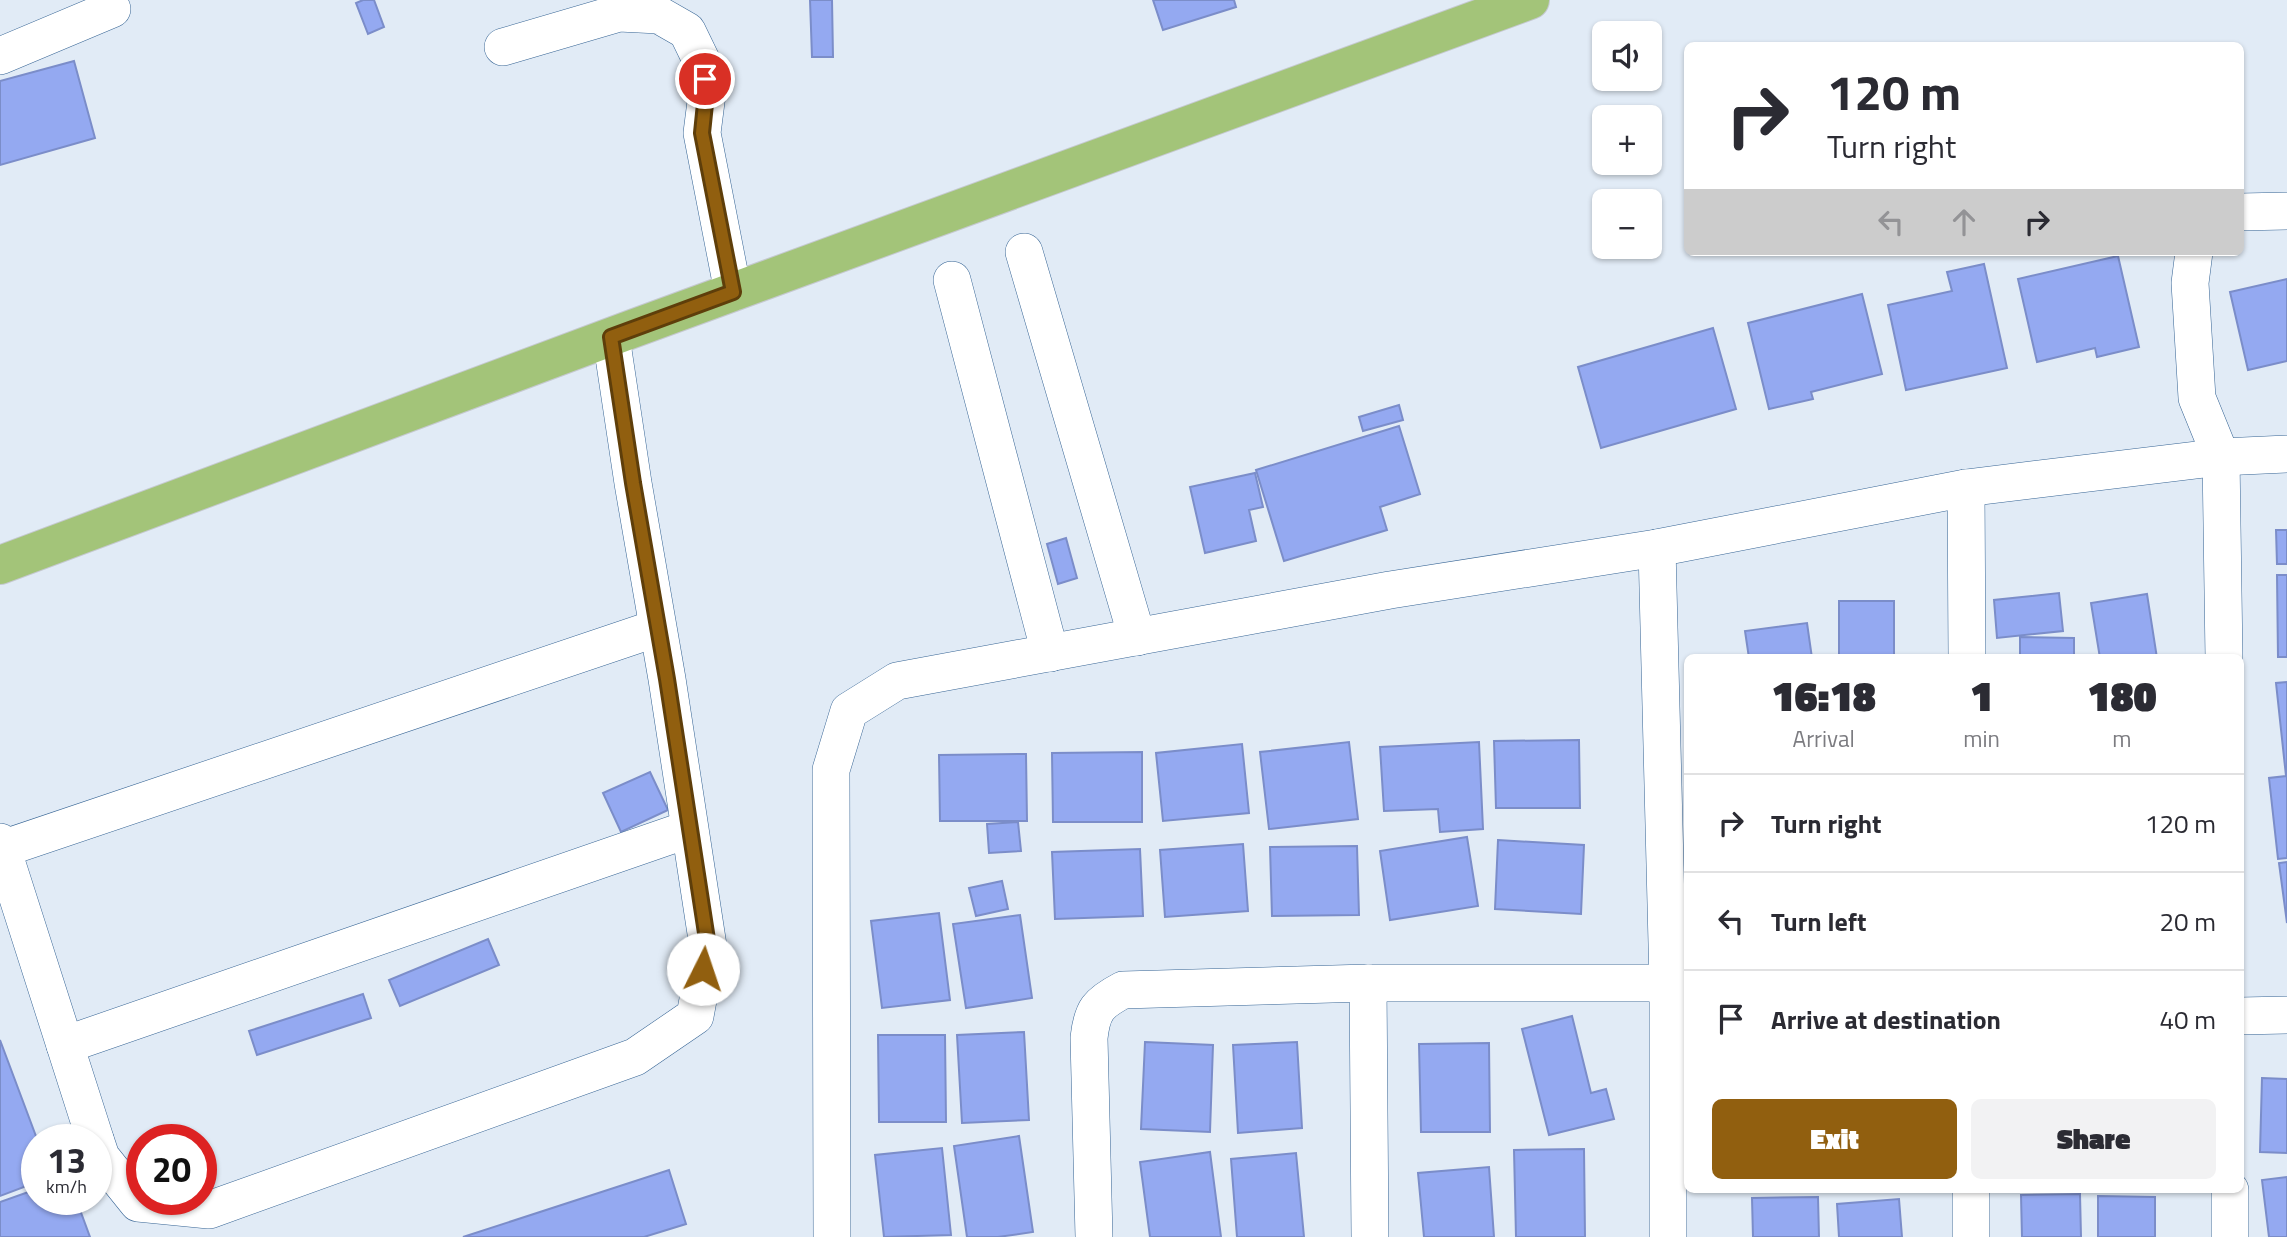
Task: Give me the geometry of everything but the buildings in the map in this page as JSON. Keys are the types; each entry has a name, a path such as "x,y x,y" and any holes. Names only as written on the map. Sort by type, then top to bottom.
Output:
{"main road":[{"path":"0,565 611,337 1530,0"}],"street":[{"path":"0,56 112,9"},
{"path":"503,47 620,13 659,15 687,31 703,64 706,94 702,133 733,292"},
{"path":"2244,212 2287,211"},
{"path":"1024,252 1137,637"},
{"path":"2193,256 2190,283 2197,398 2221,457 2224,654"},
{"path":"952,280 1050,653"},
{"path":"112,1171 138,1203 209,1210 635,1057 695,1016 708,946 611,337"},
{"path":"832,1237 831,770 849,711 897,681 1390,590 1657,548 1966,488 2221,457 2287,454"},
{"path":"1966,488 1967,654"},
{"path":"1657,548 1668,983 1668,1237"},
{"path":"91,1124 1,845 657,628"},
{"path":"65,1045 689,829"},
{"path":"1094,1237 1089,1038 1092,1017 1103,1000 1123,990 1368,983 1668,983"},
{"path":"1368,983 1370,1237"},
{"path":"2244,1016 2287,1015"},
{"path":"1971,1193 1971,1237"},
{"path":"2230,1193 2230,1237"}],"route":[{"path":"703,969 708,946 611,337 733,292 702,133 705,79"}]}
